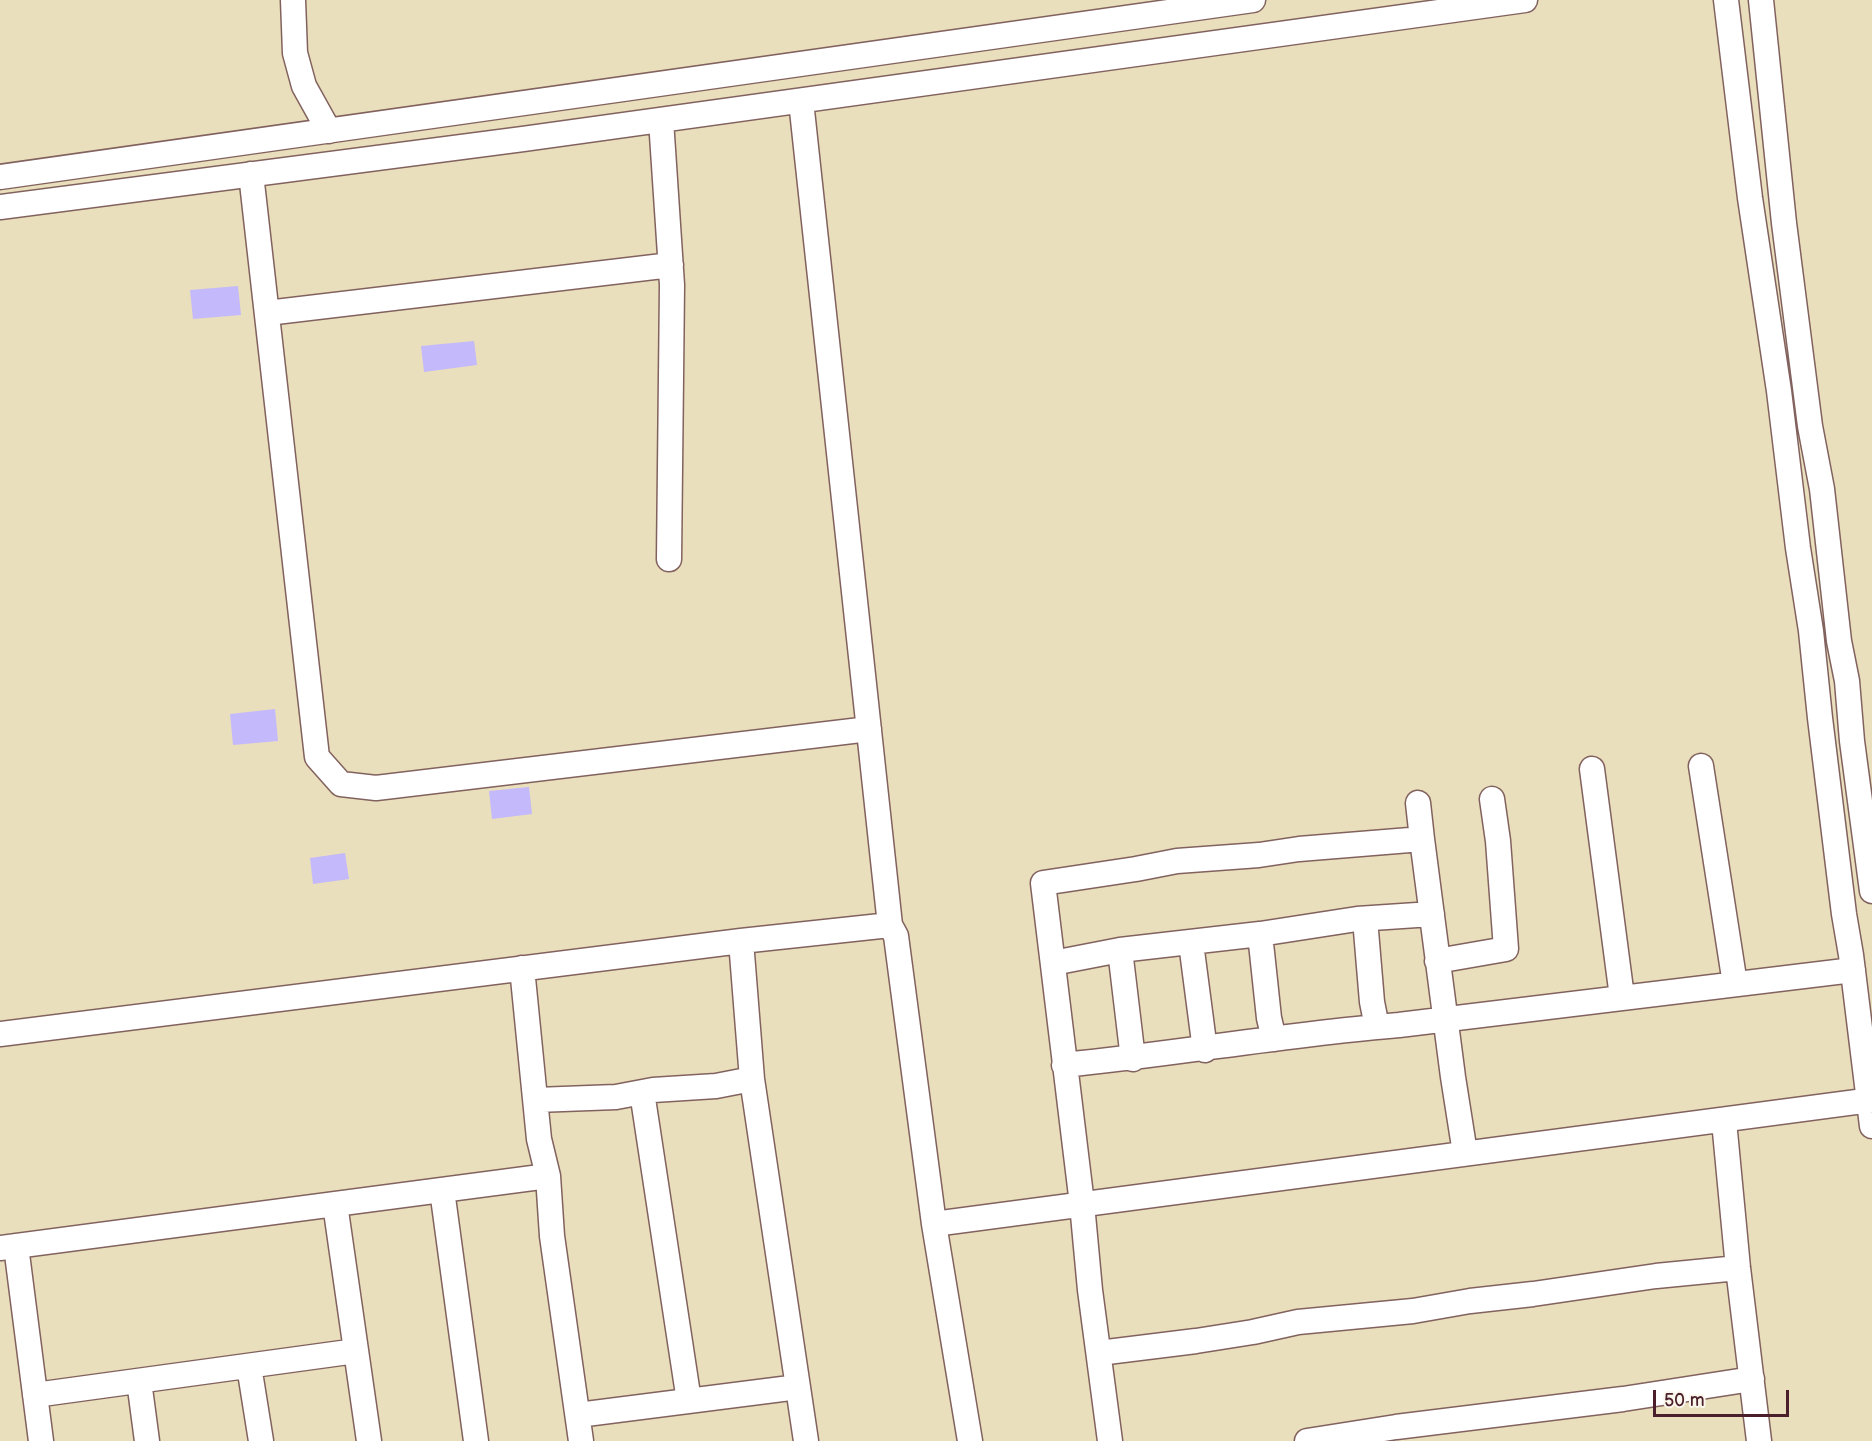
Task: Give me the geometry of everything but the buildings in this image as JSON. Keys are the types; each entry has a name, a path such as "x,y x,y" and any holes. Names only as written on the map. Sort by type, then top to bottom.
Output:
{"street":[{"path":"293,0 295,53 304,86 329,131"},
{"path":"0,177 1225,2 1253,0"},
{"path":"0,207 801,101 1525,0"},
{"path":"1726,0 1750,198 1811,631 1844,914 1871,1100 1872,1126"},
{"path":"1761,0 1784,223 1810,426 1822,489 1872,891"},
{"path":"801,101 890,925 896,936 934,1224 970,1441"},
{"path":"661,120 671,265 669,559"},
{"path":"250,174 317,757 341,784 376,788 869,729"},
{"path":"267,313 671,265"},
{"path":"1701,766 1735,984"},
{"path":"1592,769 1622,997"},
{"path":"1437,960 1506,949 1498,841 1492,799"},
{"path":"1418,802 1437,960 1465,1153"},
{"path":"1110,1441 1090,1290 1082,1204 1043,883 1177,861 1422,839"},
{"path":"1053,963 1120,950 1365,919 1432,914"},
{"path":"1365,919 1372,1002 1377,1027"},
{"path":"0,1034 741,941 890,925"},
{"path":"1260,934 1269,1018 1274,1039"},
{"path":"741,941 752,1079 806,1441"},
{"path":"1191,942 1205,1050"},
{"path":"1120,950 1133,1059"},
{"path":"522,968 539,1139 548,1176 552,1236 581,1441"},
{"path":"1064,1065 1133,1059 1338,1030 1853,970"},
{"path":"536,1100 616,1097 642,1092 716,1086 752,1079"},
{"path":"642,1092 689,1401"},
{"path":"934,1224 1871,1100"},
{"path":"1724,1120 1738,1268 1759,1441"},
{"path":"41,1441 8,1247 548,1176"},
{"path":"442,1190 476,1441"},
{"path":"335,1204 369,1441"},
{"path":"1099,1353 1196,1341 1298,1322 1413,1311 1656,1276 1738,1268"},
{"path":"35,1395 356,1351"},
{"path":"249,1366 261,1441"},
{"path":"1307,1441 1396,1426 1623,1399 1752,1379"},
{"path":"139,1381 147,1441"},
{"path":"578,1416 798,1387"}]}
